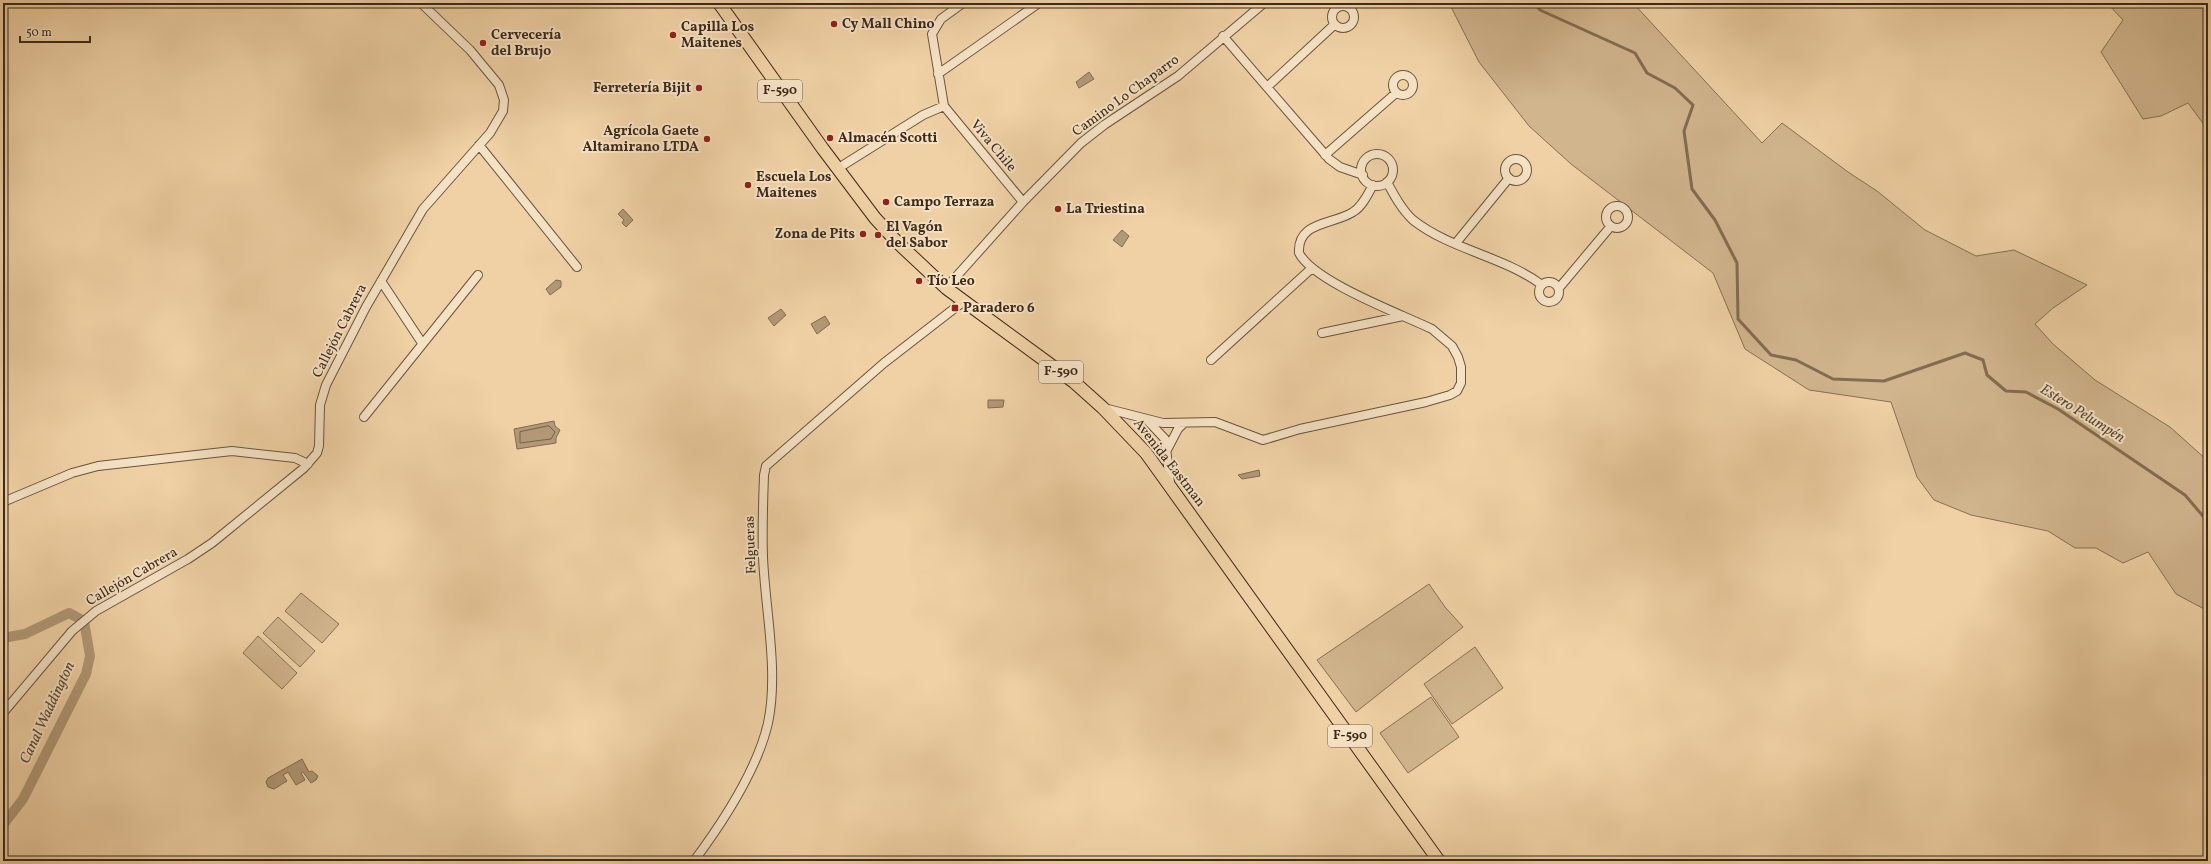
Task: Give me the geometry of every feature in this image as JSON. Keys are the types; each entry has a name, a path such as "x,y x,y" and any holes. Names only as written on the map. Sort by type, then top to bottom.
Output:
{"main road":[{"name":"Avenida Eastman","path":"719,3 837,169 886,231 946,288 1074,382 1103,408 1146,452 1439,861"}],"street":[{"name":"Callejón Cabrera","path":"3,713 77,628 96,610 188,559 212,543 308,464 317,453 319,446 319,414 326,385 381,280 423,209 501,116 504,100 502,90 470,50 421,3"},
{"name":"Viva Chile","path":"963,3 941,19 932,32 944,106 1023,202"},
{"path":"938,74 1040,3"},
{"name":"Camino Lo Chaparro","path":"946,288 1023,202 1081,143 1104,125 1178,76 1223,36 1264,3"},
{"path":"1267,88 1334,25"},
{"path":"1223,36 1325,155 1340,167 1363,175 1373,185"},
{"path":"1325,155 1396,93"},
{"path":"837,169 923,116 944,106"},
{"path":"479,144 577,267"},
{"path":"1103,408 1163,423 1183,424 1202,421 1215,422 1263,440 1300,429 1440,398 1458,391 1461,383 1461,367 1452,346 1432,329 1330,280 1312,268 1302,259 1299,253 1299,246 1305,233 1310,228 1355,212 1373,185 1387,182 1393,174 1393,169 1389,160 1381,154 1371,155 1362,166 1363,175"},
{"path":"1456,243 1509,178"},
{"path":"1387,182 1399,204 1413,219 1432,232 1530,276 1542,285"},
{"path":"1542,285 1540,294 1543,300 1549,302 1558,298 1559,288 1611,226"},
{"path":"1211,360 1312,268"},
{"path":"364,417 478,275"},
{"path":"381,280 422,343"},
{"path":"1542,285 1551,282 1559,288"},
{"name":"Felgueras","path":"694,861 721,823 744,781 764,737 770,712 772,685 763,557 764,475 766,466 884,363 964,301"},
{"path":"1322,333 1403,316"},
{"path":"1145,419 1165,439 1168,477 1171,486"},
{"path":"1167,450 1178,429 1183,424"},
{"path":"3,502 72,473 98,466 232,451 295,458 308,464"}],"shaded area":[{"path":"1449,3 1633,3 1762,143 1782,123 1848,172 1877,191 1925,230 1976,256 2014,250 2087,285 2053,308 2035,324 2053,344 2095,380 2170,427 2208,461 2208,611 2176,594 2148,552 2123,563 2096,548 2075,548 2048,531 1971,515 1934,500 1917,477 1891,402 1809,390 1745,349 1713,273 1571,164 1529,126 1479,62"},
{"path":"2107,3 2208,3 2208,130 2188,103 2161,116 2143,119 2101,52 2123,20"},
{"path":"1429,584 1445,607 1463,627 1356,712 1317,660"},
{"path":"301,593 339,624 322,643 285,611"},
{"path":"278,617 315,651 300,667 263,633"},
{"path":"258,636 297,673 282,689 243,653"},
{"path":"1475,647 1503,688 1452,724 1424,684"},
{"path":"1431,697 1459,737 1408,773 1380,733"}],"water":[{"path":"1089,72 1094,79 1079,88 1076,82"},
{"path":"623,209 633,220 626,227 622,223 624,220 618,214"},
{"path":"1122,230 1129,236 1122,247 1113,240"},
{"path":"556,280 561,281 561,287 550,295 546,289"},
{"path":"781,309 786,315 774,326 768,318"},
{"path":"825,316 830,324 817,334 811,324"},
{"path":"988,400 1004,400 1003,407 988,408"},
{"path":"554,421 555,426 560,430 556,438 556,443 517,449 514,429"},
{"path":"1259,470 1260,476 1242,479 1238,475"},
{"path":"302,759 309,772 312,771 318,776 316,780 311,783 303,772 301,773 305,780 296,785 288,772 283,775 287,781 274,789 268,787 266,782 268,778"}],"waterway":[{"name":"Estero Pelumpén","path":"1534,3 1540,10 1635,53 1647,73 1675,88 1693,105 1684,131 1692,189 1715,220 1737,263 1738,319 1771,355 1796,360 1833,379 1884,381 1965,353 1983,360 1987,375 2006,391 2026,392 2058,409 2185,495 2208,522"},
{"name":"Canal Waddington","path":"3,638 25,634 69,613 84,621 90,656 86,674 23,799 3,825"}],"place":[{"name":"Cy Mall Chino","path":"834,24"},
{"name":"Capilla Los Maitenes","path":"673,35"},
{"name":"Cervecería del Brujo","path":"483,43"},
{"name":"Ferretería Bijit","path":"699,88"},
{"name":"Almacén Scotti","path":"830,138"},
{"name":"Agrícola Gaete Altamirano LTDA","path":"707,139"},
{"name":"Escuela Los Maitenes","path":"748,185"},
{"name":"Campo Terraza","path":"886,202"},
{"name":"La Triestina","path":"1058,209"},
{"name":"Zona de Pits","path":"863,234"},
{"name":"El Vagón del Sabor","path":"878,235"},
{"name":"Tío Leo","path":"919,281"},
{"name":"Paradero 6","path":"955,308"}]}
